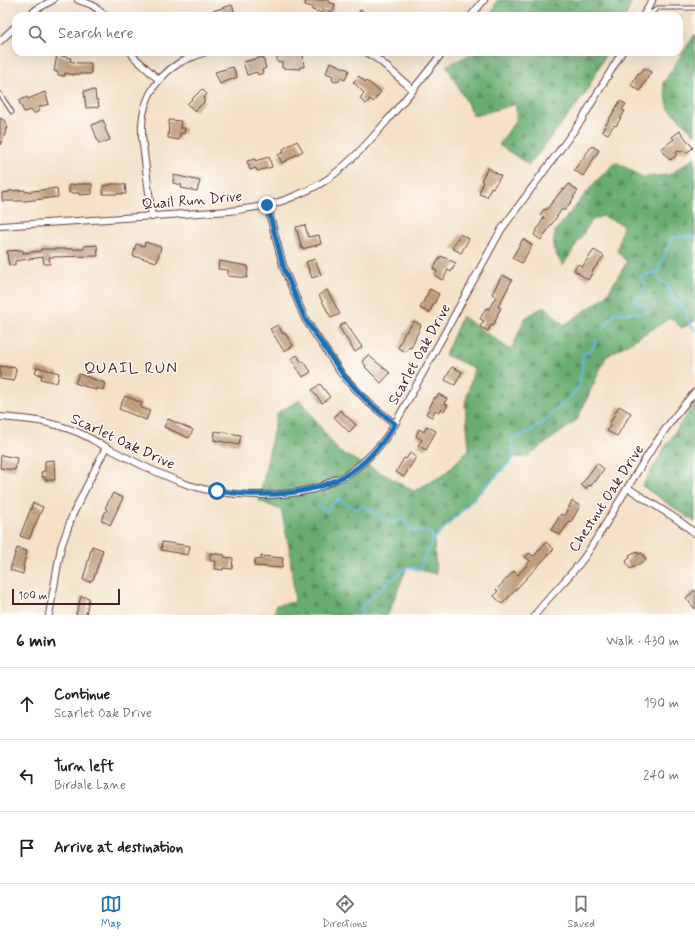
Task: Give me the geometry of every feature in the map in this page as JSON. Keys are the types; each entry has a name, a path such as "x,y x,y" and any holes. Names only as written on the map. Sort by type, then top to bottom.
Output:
{"street":[{"path":"34,12 53,0"},
{"path":"78,0 92,5 101,12"},
{"path":"474,12 484,0"},
{"path":"645,12 652,1"},
{"path":"0,41 12,30"},
{"path":"133,56 159,80"},
{"path":"152,217 141,125 146,101 159,80 180,63 196,56"},
{"path":"372,56 413,90"},
{"name":"Quail Run Drive","path":"0,226 230,211 267,205 288,199 306,191 332,176 360,152 440,56"},
{"name":"Scarlet Oak Drive","path":"0,417 34,419 52,423 78,432 169,477 190,485 217,491 241,494 283,493 315,488 347,475 371,455 385,440 501,230 581,120 620,56"},
{"path":"267,205 284,269 305,319 344,376 369,403 395,424"},
{"name":"Chestnut Oak Drive","path":"535,615 544,602 587,554 677,412 695,392"},
{"path":"48,615 64,541 73,514 106,447"},
{"path":"628,488 678,520 695,533"}],"lane":[{"path":"653,12 657,8 695,8"},
{"path":"0,94 12,112"}],"green space":[{"path":"497,0 632,0 628,12 492,12"},
{"path":"695,34 695,135 669,109 663,83 681,56 683,56 683,52"},
{"path":"468,56 605,56 585,94 529,165 499,145 516,120 516,104 474,116 446,65"},
{"path":"695,157 695,321 682,328 671,318 606,357 577,420 527,457 515,457 434,539 436,574 407,567 388,615 274,615 276,605 295,602 289,547 281,510 259,501 277,413 300,400 339,452 414,491 443,475 469,449 465,404 474,368 445,355 462,316 511,350 525,318 545,306 564,325 605,297 627,262 617,251 623,225 602,216 591,221 563,266 553,249 555,231 597,180 616,162 643,177 669,175"},
{"path":"695,402 695,522 642,486 665,447"}],"building":[{"path":"306,0 329,0 328,2 335,4 333,12 323,10 323,12 319,12 312,10 312,7 305,5"},
{"path":"232,5 235,12 210,12"},
{"path":"57,56 71,58 70,61 78,63 91,63 91,74 74,75 65,73 65,76 58,75 58,72 54,71"},
{"path":"277,56 303,56 304,67 300,67 300,69 282,68 282,62 277,62"},
{"path":"263,57 266,68 262,70 263,73 258,75 257,72 247,75 243,62"},
{"path":"330,62 349,70 345,80 340,78 339,81 335,82 332,79 333,76 326,73"},
{"path":"233,67 237,77 220,84 215,72"},
{"path":"644,68 651,72 640,91 631,85 638,73 640,74"},
{"path":"359,76 381,92 373,102 370,99 366,104 360,99 364,93 353,82"},
{"path":"202,89 207,94 203,99 205,101 195,111 187,104"},
{"path":"95,90 96,100 98,100 99,107 86,108 84,91"},
{"path":"45,92 49,104 39,107 39,111 36,113 30,110 24,112 19,101"},
{"path":"620,101 626,104 622,110 625,111 616,126 614,125 608,134 602,131"},
{"path":"0,118 5,121 8,129 5,129 6,132 0,145"},
{"path":"103,120 110,140 99,144 92,125"},
{"path":"169,120 181,121 180,128 185,128 184,134 180,133 179,140 168,138"},
{"path":"680,131 693,148 686,153 684,150 681,152 677,151 676,156 670,160 661,149 674,139 672,137"},
{"path":"297,141 303,151 282,163 278,155 284,152 283,149"},
{"path":"592,146 599,150 583,176 574,170"},
{"path":"269,157 272,167 257,171 256,168 250,170 247,161 255,159 255,161"},
{"path":"488,168 501,176 493,188 491,187 487,197 479,194 483,182 481,180"},
{"path":"174,175 200,181 197,191 181,188 182,185 173,183"},
{"path":"92,184 92,194 79,195 79,193 69,193 69,185"},
{"path":"110,184 125,184 126,194 103,194 103,186"},
{"path":"569,184 578,191 564,211 562,209 541,240 534,235 544,217 540,215"},
{"path":"57,188 58,197 25,201 2,201 2,193 9,191 25,190 25,192"},
{"path":"305,225 308,237 319,235 321,244 302,249 296,227"},
{"path":"460,234 469,239 461,253 452,248"},
{"path":"523,239 532,245 522,263 512,258"},
{"path":"145,242 161,247 157,262 133,256 136,244 144,246"},
{"path":"97,245 98,256 49,257 50,264 44,264 43,257 15,261 15,265 9,265 8,261 7,251 23,250 23,253 41,251 41,249 84,249 84,246"},
{"path":"594,250 604,256 591,273 588,280 574,270 578,264 582,267"},
{"path":"441,256 456,263 451,272 448,270 443,280 435,276 437,271 433,269"},
{"path":"315,259 321,275 312,278 306,262"},
{"path":"219,261 248,266 247,278 228,276 228,270 218,269"},
{"path":"502,275 512,280 498,307 501,308 493,326 491,325 488,331 480,327 484,321 480,319 486,308 489,309 496,296 492,294"},
{"path":"430,289 439,294 429,313 420,308"},
{"path":"327,290 340,314 331,318 319,295"},
{"path":"414,321 421,325 411,348 409,347 406,352 398,348 405,332"},
{"path":"345,322 362,347 355,352 339,327"},
{"path":"278,325 293,346 284,351 270,329"},
{"path":"297,355 302,363 304,361 311,372 303,377 291,359"},
{"path":"368,355 390,373 381,383 365,367 366,366 362,361"},
{"path":"0,366 16,368 14,381 0,379"},
{"path":"37,367 59,373 57,383 41,379 42,375 35,373"},
{"path":"452,367 462,372 455,385 445,380"},
{"path":"79,374 105,383 103,390 97,388 96,390 75,383"},
{"path":"320,384 330,397 322,403 312,390"},
{"path":"439,394 447,399 444,403 448,405 444,411 441,409 439,412 435,410 432,417 426,414 435,397 436,398"},
{"path":"125,396 142,403 140,407 150,411 146,420 119,409"},
{"path":"619,406 631,413 617,436 607,431"},
{"path":"340,410 356,425 349,432 334,417"},
{"path":"168,419 193,430 189,438 164,427"},
{"path":"427,426 436,431 426,450 418,445 422,440 416,436 419,429 424,432"},
{"path":"215,431 241,435 239,445 214,440"},
{"path":"410,453 416,457 404,477 396,472 404,458 406,459"},
{"path":"1,455 17,458 15,470 0,468"},
{"path":"54,460 55,480 45,480 45,477 42,477 41,472 45,471 45,461"},
{"path":"597,463 604,469 595,482 594,481 591,486 589,485 586,489 581,485"},
{"path":"113,493 123,498 110,525 101,520 107,509 105,508"},
{"path":"572,501 580,506 571,522 570,521 560,535 551,530 561,514 564,516"},
{"path":"33,503 43,507 29,539 20,536"},
{"path":"162,542 190,546 188,555 161,550"},
{"path":"546,542 554,549 502,604 494,596 498,591 496,590 514,571 518,575 530,561 525,557 529,553 534,556"},
{"path":"92,546 103,550 93,580 90,582 83,580"},
{"path":"17,548 27,551 23,574 10,570"},
{"path":"637,551 638,554 642,553 646,560 630,569 626,561 630,558 629,555"},
{"path":"210,553 225,555 224,557 233,558 232,569 215,569 216,561 210,561"},
{"path":"261,556 283,558 282,568 254,566 255,559 261,560"},
{"path":"695,590 695,609 686,598"},
{"path":"81,596 89,598 86,615 76,615"}],"waterway":[{"path":"603,330 614,313 648,313 645,305 634,302 636,296 641,296 646,286 640,277 658,271 672,237 691,236 695,238"},
{"path":"653,272 657,278 667,285 674,300 685,310 689,323 695,330"},
{"path":"361,615 363,614 361,606 407,567 421,570 425,557 434,539 515,457 511,439 521,436 540,425 579,388 583,354 591,351 596,340"},
{"path":"318,506 326,511 338,499 357,510 362,505 393,523 404,519 411,529 431,533 434,539"}],"district":[{"name":"QUAIL RUN","path":"131,367"}],"route":[{"path":"217,491 241,494 283,493 315,488 347,475 371,455 385,440 395,424 369,403 344,376 305,319 284,269 267,205"}]}
